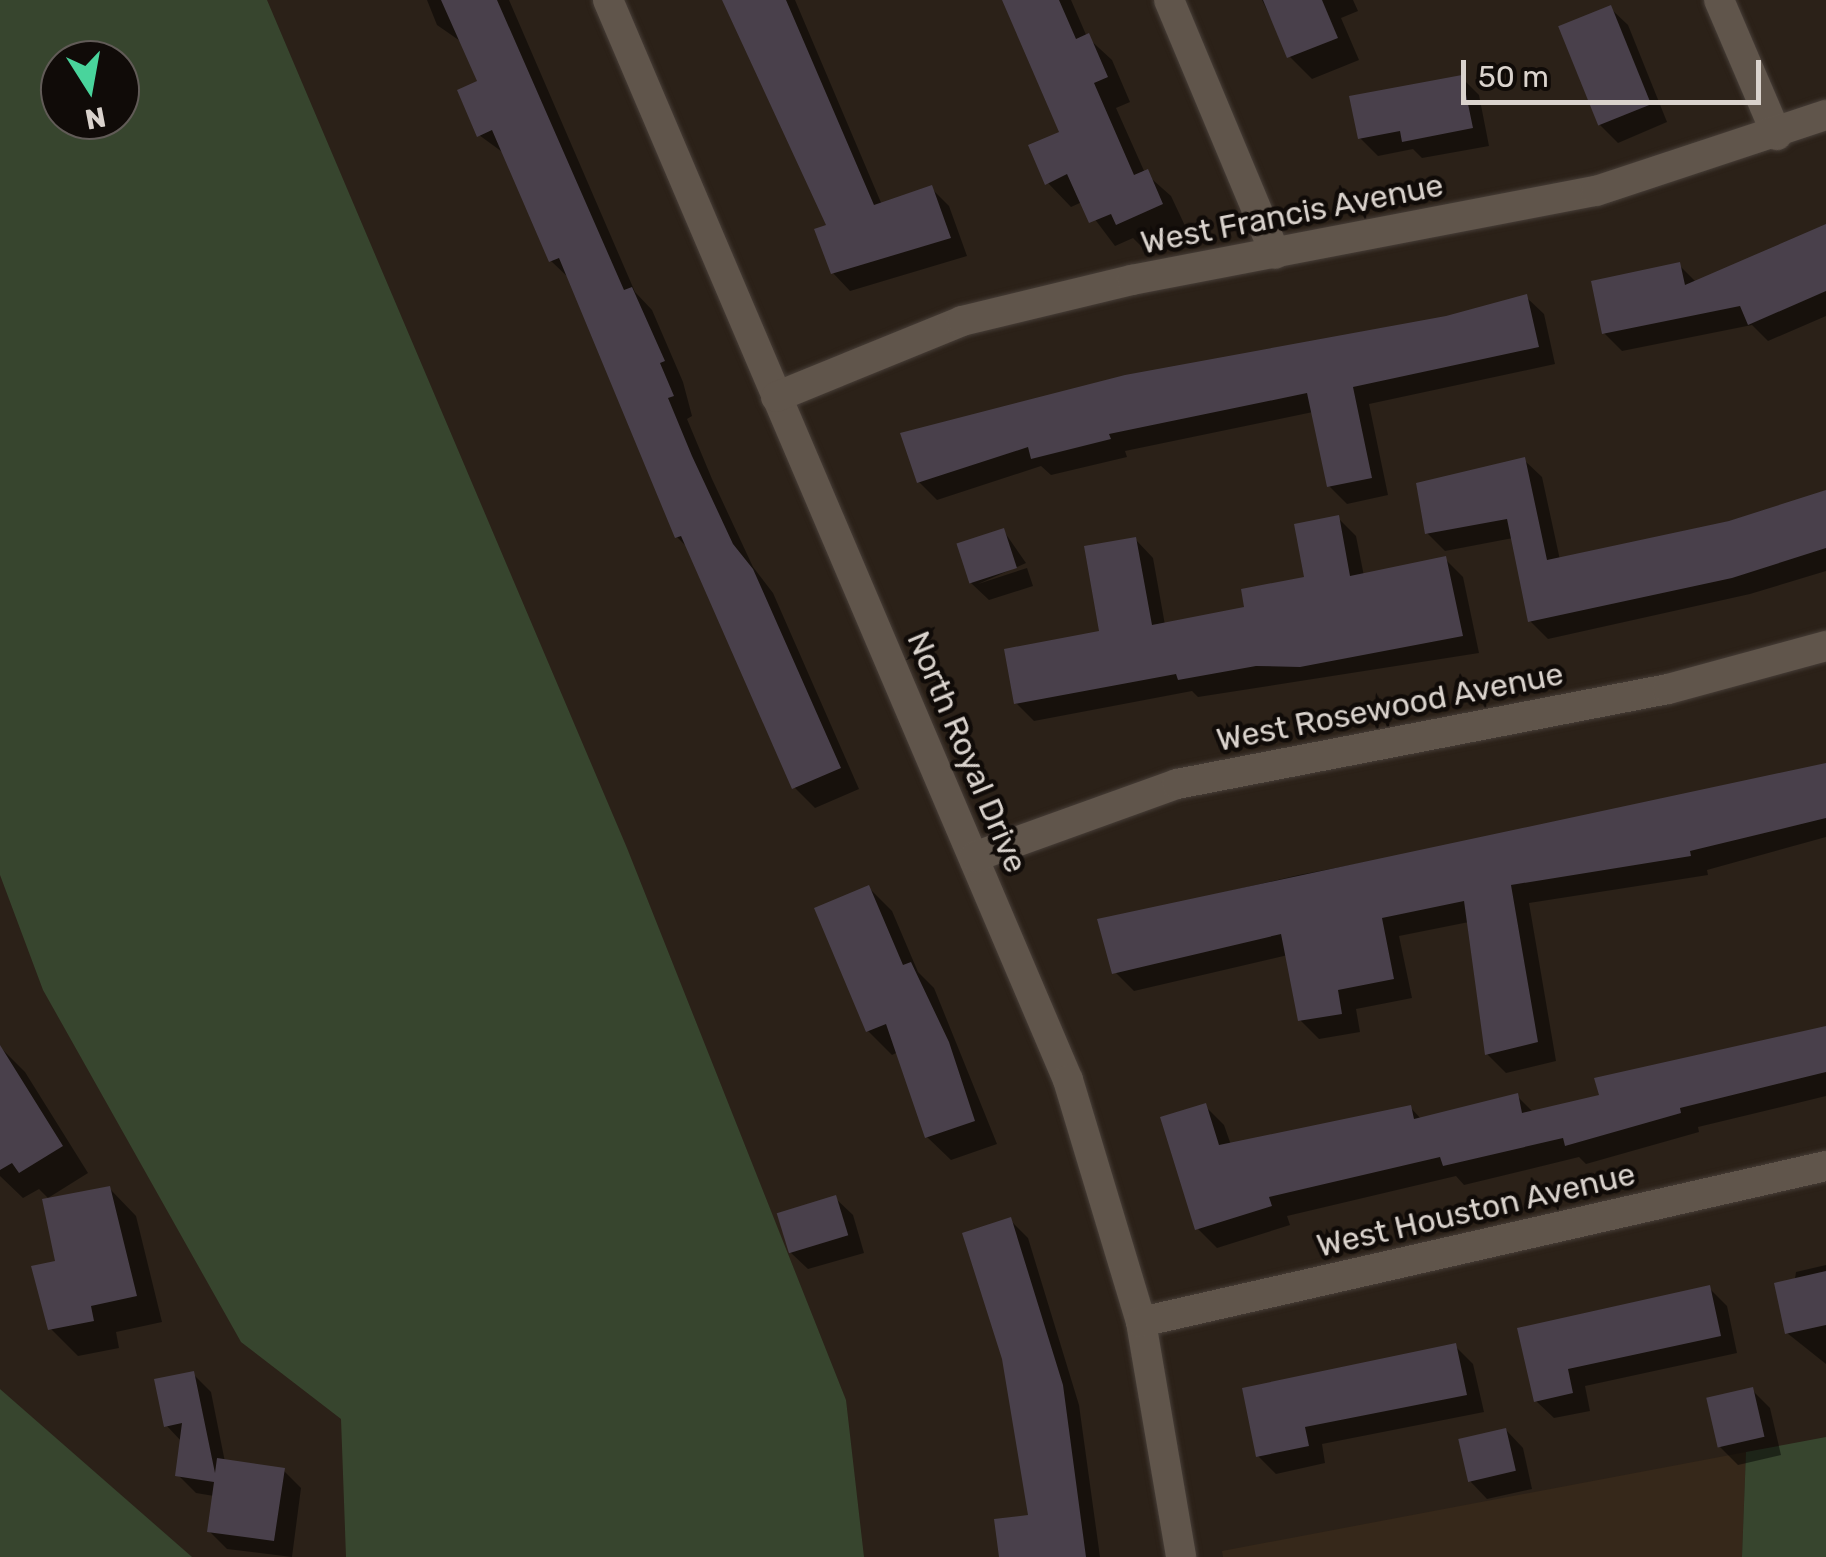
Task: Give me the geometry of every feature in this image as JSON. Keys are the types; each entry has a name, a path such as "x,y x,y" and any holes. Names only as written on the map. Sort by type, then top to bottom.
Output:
{"street":[{"name":"North Royal Drive","path":"608,0 1068,1080 1141,1322 1182,1557"},
{"path":"1169,0 1275,254"},
{"path":"1719,0 1776,135"},
{"name":"West Francis Avenue","path":"776,397 962,321 1596,191 1776,135 1826,115"},
{"name":"West Rosewood Avenue","path":"974,857 1177,784 1668,689 1826,646"},
{"name":"West Houston Avenue","path":"1141,1322 1826,1166"}],"shaded area":[{"path":"1746,1452 1742,1557 1223,1557 1222,1551"}],"green space":[{"path":"0,0 267,0 627,848 846,1400 864,1557 346,1557 341,1419 241,1342 43,990 0,875"},
{"path":"0,1389 192,1557 0,1557"},
{"path":"1826,1437 1826,1557 1742,1557 1746,1452"}],"building":[{"path":"441,0 497,0 624,290 632,287 665,361 660,363 674,396 668,398 692,456 733,544 753,569 841,768 792,789 681,536 675,538 559,258 549,262 492,130 477,137 457,90 477,81"},
{"path":"722,0 786,0 874,205 932,185 951,238 831,274 814,229 826,225"},
{"path":"1002,0 1059,0 1076,39 1089,33 1108,77 1094,83 1134,175 1148,169 1163,204 1116,225 1111,214 1089,223 1067,174 1045,185 1028,145 1059,132"},
{"path":"1263,0 1322,0 1338,38 1287,58"},
{"path":"1611,5 1651,104 1598,126 1558,26"},
{"path":"1462,75 1473,128 1402,142 1400,131 1358,139 1349,96"},
{"path":"1826,224 1826,291 1748,325 1740,306 1602,334 1591,281 1680,262 1685,285"},
{"path":"1527,294 1539,347 1353,387 1372,478 1327,487 1307,393 1109,434 1111,439 1031,459 1028,447 917,483 900,433 1125,375 1446,316"},
{"path":"1525,457 1547,560 1729,521 1826,490 1826,548 1732,578 1528,622 1507,519 1425,534 1416,483"},
{"path":"1339,515 1350,576 1446,556 1463,636 1300,667 1256,666 1178,680 1176,674 1014,704 1004,649 1099,631 1084,546 1136,537 1152,625 1244,607 1241,589 1304,577 1294,524"},
{"path":"1004,528 1017,568 969,583 956,543"},
{"path":"1826,763 1826,818 1690,851 1691,856 1511,885 1538,1042 1485,1055 1464,901 1382,918 1394,979 1338,990 1342,1014 1298,1021 1281,934 1112,974 1097,919"},
{"path":"869,885 903,965 911,962 949,1042 975,1121 925,1138 886,1024 866,1032 814,908"},
{"path":"1826,1026 1826,1072 1680,1108 1681,1113 1565,1146 1563,1138 1443,1166 1440,1157 1269,1197 1272,1206 1195,1230 1160,1117 1206,1103 1219,1145 1411,1105 1414,1119 1518,1093 1522,1113 1599,1095 1594,1078"},
{"path":"0,1045 63,1146 19,1173 12,1163 0,1170"},
{"path":"110,1186 137,1296 91,1306 94,1321 48,1330 31,1266 55,1261 42,1199"},
{"path":"836,1195 848,1235 789,1253 777,1213"},
{"path":"1011,1217 1063,1385 1086,1557 999,1557 994,1519 1028,1515 1002,1359 962,1233"},
{"path":"1826,1271 1826,1325 1785,1334 1774,1283"},
{"path":"1710,1285 1721,1336 1568,1369 1573,1393 1534,1402 1517,1328"},
{"path":"1456,1343 1467,1395 1305,1427 1309,1446 1256,1457 1242,1388"},
{"path":"194,1371 215,1473 217,1458 285,1468 274,1541 207,1532 214,1482 175,1476 182,1423 164,1427 154,1379"},
{"path":"1753,1387 1764,1437 1718,1447 1706,1398"},
{"path":"1506,1428 1516,1471 1468,1482 1458,1439"}]}
